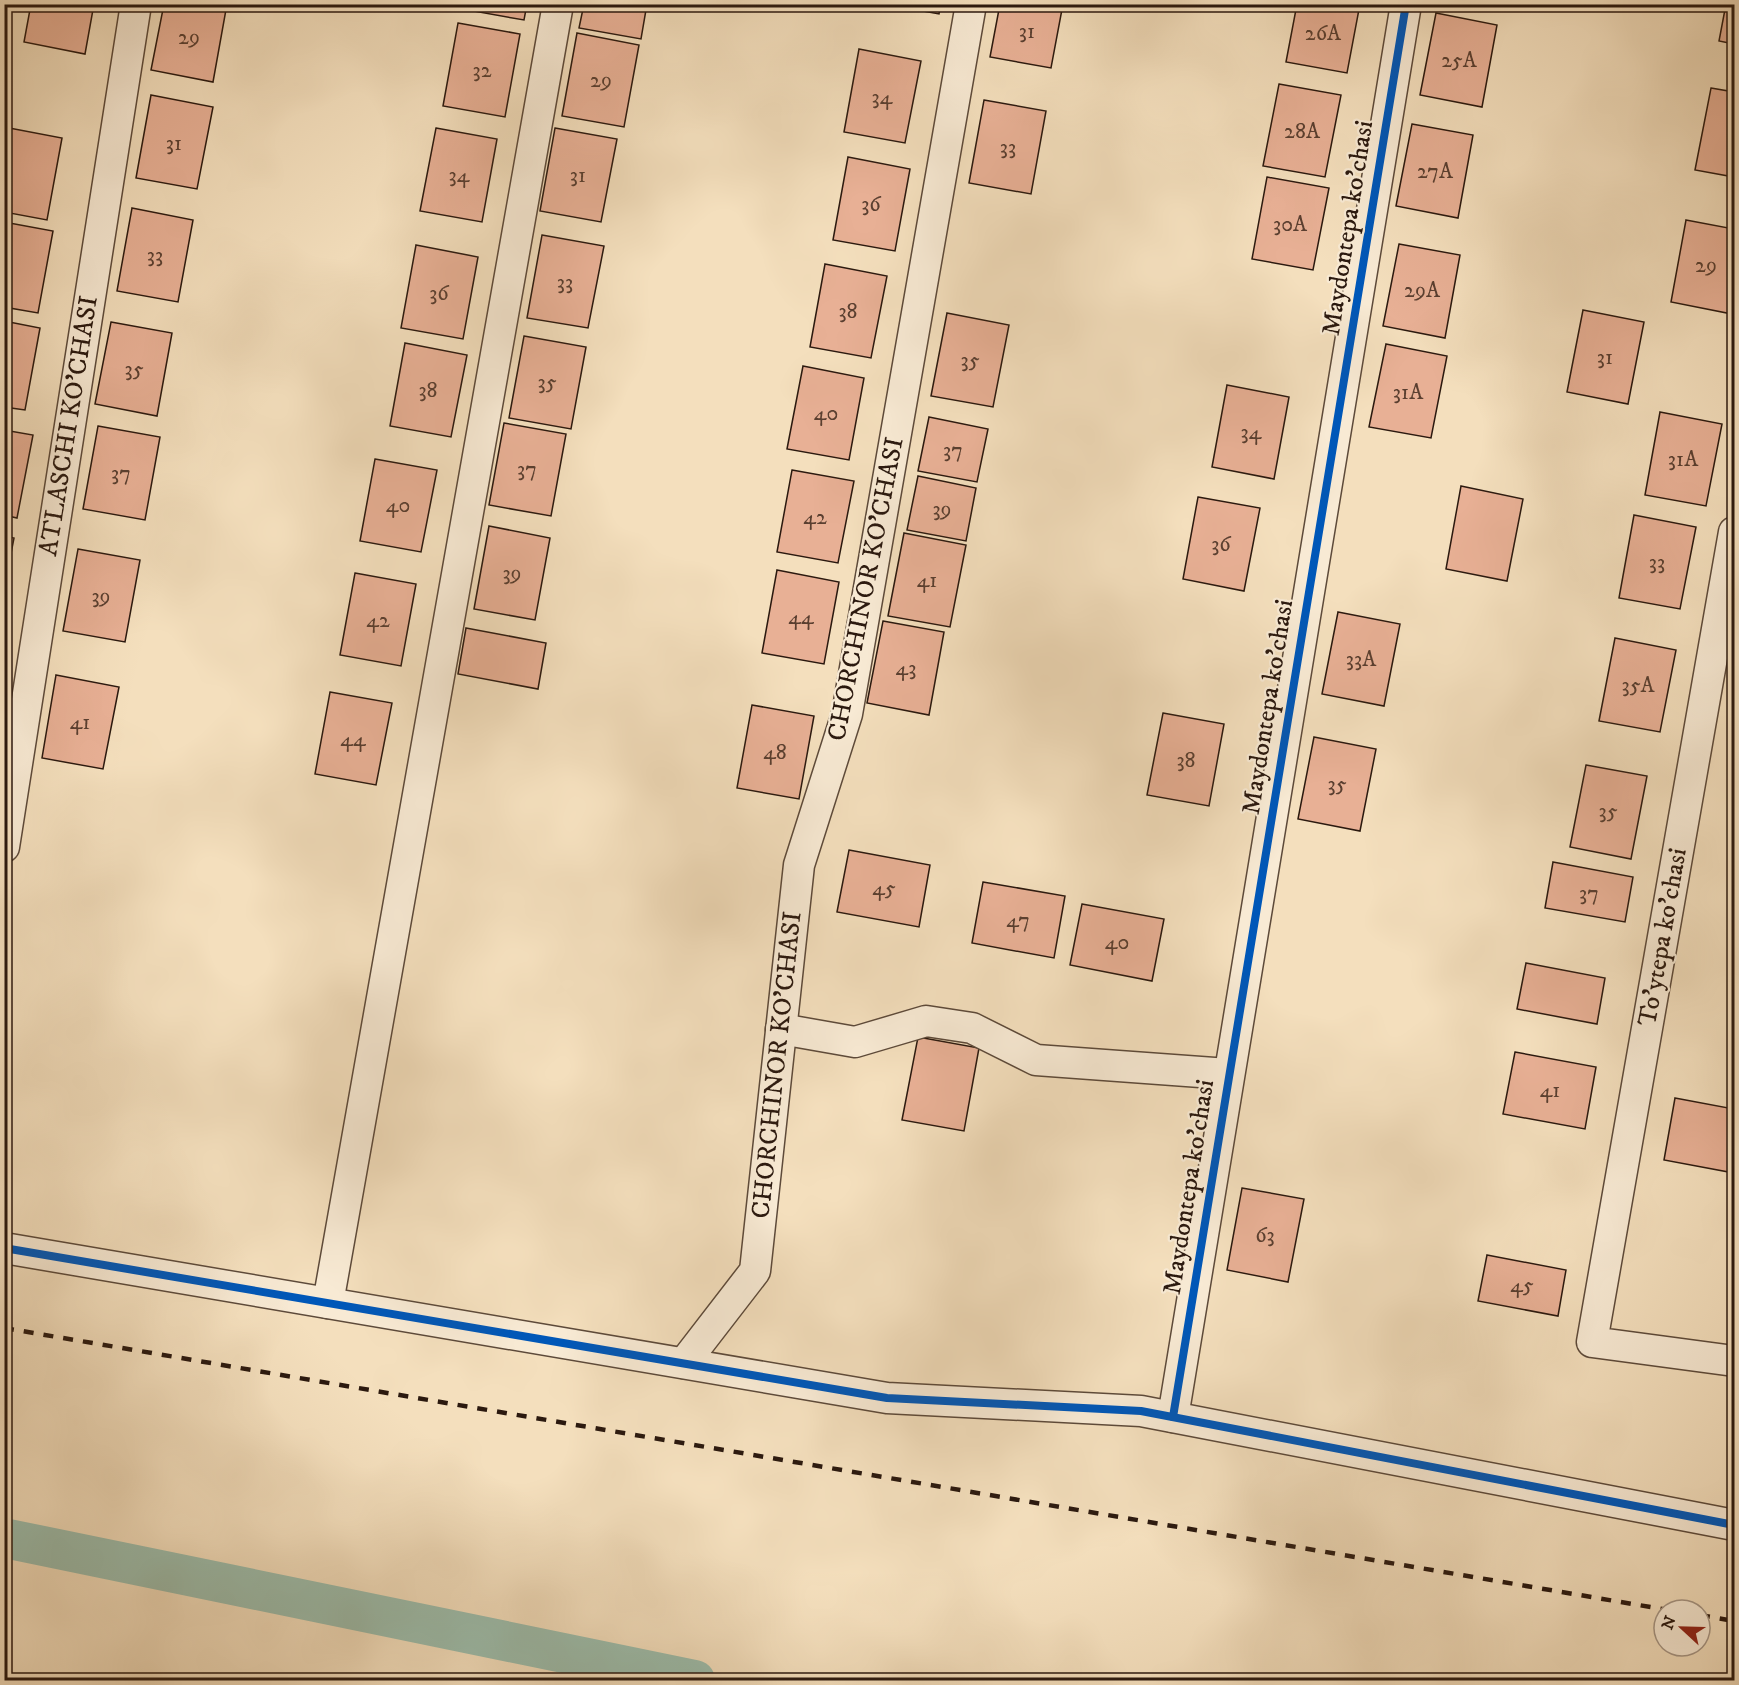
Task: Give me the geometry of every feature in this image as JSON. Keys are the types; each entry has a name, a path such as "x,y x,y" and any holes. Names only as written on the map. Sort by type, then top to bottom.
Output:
{"street":[{"name":"ATLASCHI KO'CHASI","path":"4,847 136,4"},
{"path":"328,1303 558,4"},
{"name":"CHORCHINOR KO'CHASI","path":"684,1363 755,1271 799,865 847,714 971,4"},
{"name":"Maydontepa ko'chasi","path":"1173,1417 1406,4"},
{"name":"To'ytepa ko'chasi","path":"1734,532 1592,1342 1734,1361"},
{"path":"781,1029 855,1042 926,1021 972,1028 1036,1060 1228,1074"},
{"path":"4,1248 887,1398 1141,1411 1734,1525"}],"building":[{"path":"31,4 94,4 85,54 24,42"},
{"path":"164,4 227,4 213,82 151,70"},
{"path":"463,4 527,4 524,20 462,9"},
{"path":"584,4 647,4 641,39 579,28"},
{"path":"884,4 941,4 939,14"},
{"path":"1000,4 1063,4 1051,68 990,57"},
{"path":"1297,4 1360,4 1347,73 1286,62"},
{"path":"1726,4 1734,4 1734,44 1719,41"},
{"path":"1436,13 1497,25 1482,107 1420,95"},
{"path":"458,23 520,34 505,117 443,106"},
{"path":"577,33 639,45 624,127 562,116"},
{"path":"859,49 921,61 905,143 844,132"},
{"path":"1279,84 1341,95 1325,177 1263,166"},
{"path":"1711,88 1734,92 1734,177 1695,170"},
{"path":"151,95 213,107 197,189 136,178"},
{"path":"984,100 1046,111 1031,194 969,183"},
{"path":"1412,124 1473,135 1458,218 1396,206"},
{"path":"4,127 62,138 47,220 4,212"},
{"path":"436,128 497,139 482,222 420,211"},
{"path":"555,128 617,139 601,222 540,211"},
{"path":"848,157 910,169 895,251 833,240"},
{"path":"1267,177 1329,188 1313,270 1252,259"},
{"path":"132,208 193,220 178,302 117,291"},
{"path":"1686,220 1734,229 1732,314 1671,302"},
{"path":"4,222 53,231 38,313 4,307"},
{"path":"542,235 604,246 588,328 527,318"},
{"path":"1399,244 1460,255 1445,338 1383,326"},
{"path":"416,245 478,257 463,339 401,328"},
{"path":"825,264 887,276 871,358 810,347"},
{"path":"1583,310 1644,322 1628,404 1567,392"},
{"path":"947,313 1009,325 993,407 931,396"},
{"path":"4,321 40,328 25,410 4,407"},
{"path":"111,322 172,333 157,416 95,404"},
{"path":"524,336 586,347 571,429 509,418"},
{"path":"405,343 467,355 451,437 390,426"},
{"path":"1386,344 1447,356 1431,438 1369,427"},
{"path":"803,366 864,378 849,460 787,449"},
{"path":"1227,385 1289,397 1274,479 1212,467"},
{"path":"1660,412 1722,424 1706,506 1645,495"},
{"path":"929,417 988,429 977,482 918,471"},
{"path":"504,423 566,434 551,516 489,505"},
{"path":"98,426 160,437 145,520 83,509"},
{"path":"4,430 33,435 17,518 4,515"},
{"path":"375,459 437,470 421,552 360,541"},
{"path":"792,470 854,481 838,563 777,552"},
{"path":"918,476 976,488 966,541 907,530"},
{"path":"1461,486 1523,499 1507,581 1446,569"},
{"path":"1198,497 1260,508 1244,591 1183,579"},
{"path":"1634,515 1696,527 1680,609 1619,598"},
{"path":"489,526 550,538 535,620 474,609"},
{"path":"904,533 966,545 950,627 888,616"},
{"path":"4,536 14,538 4,589"},
{"path":"78,549 140,560 125,642 63,631"},
{"path":"777,570 839,582 824,664 762,653"},
{"path":"355,573 416,584 401,666 340,655"},
{"path":"1338,612 1400,624 1384,706 1322,694"},
{"path":"883,621 944,632 929,715 867,703"},
{"path":"466,628 546,643 538,689 458,674"},
{"path":"1615,638 1676,650 1660,732 1599,721"},
{"path":"56,675 119,687 103,769 42,758"},
{"path":"330,692 392,703 376,785 315,774"},
{"path":"752,705 814,716 799,799 737,788"},
{"path":"1163,713 1224,724 1209,806 1147,795"},
{"path":"1314,737 1376,749 1360,831 1298,819"},
{"path":"1586,765 1647,776 1631,859 1570,847"},
{"path":"849,850 930,865 919,927 837,912"},
{"path":"1553,862 1633,877 1625,922 1545,908"},
{"path":"983,882 1065,896 1054,958 972,943"},
{"path":"1082,904 1164,919 1152,981 1070,965"},
{"path":"1526,963 1605,978 1597,1024 1517,1009"},
{"path":"918,1037 979,1048 964,1131 902,1120"},
{"path":"1515,1052 1596,1067 1585,1129 1503,1114"},
{"path":"1675,1098 1734,1109 1734,1173 1664,1160"},
{"path":"1242,1188 1304,1199 1288,1282 1227,1270"},
{"path":"1487,1255 1566,1270 1558,1316 1478,1301"}],"waterway":[{"path":"4,1538 695,1680"}],"railway":[{"path":"4,1328 1652,1607"},
{"path":"1712,1617 1734,1621"}],"cycle path":[{"path":"1173,1417 1406,4"},
{"path":"4,1248 887,1398 1141,1411 1734,1525"}]}
